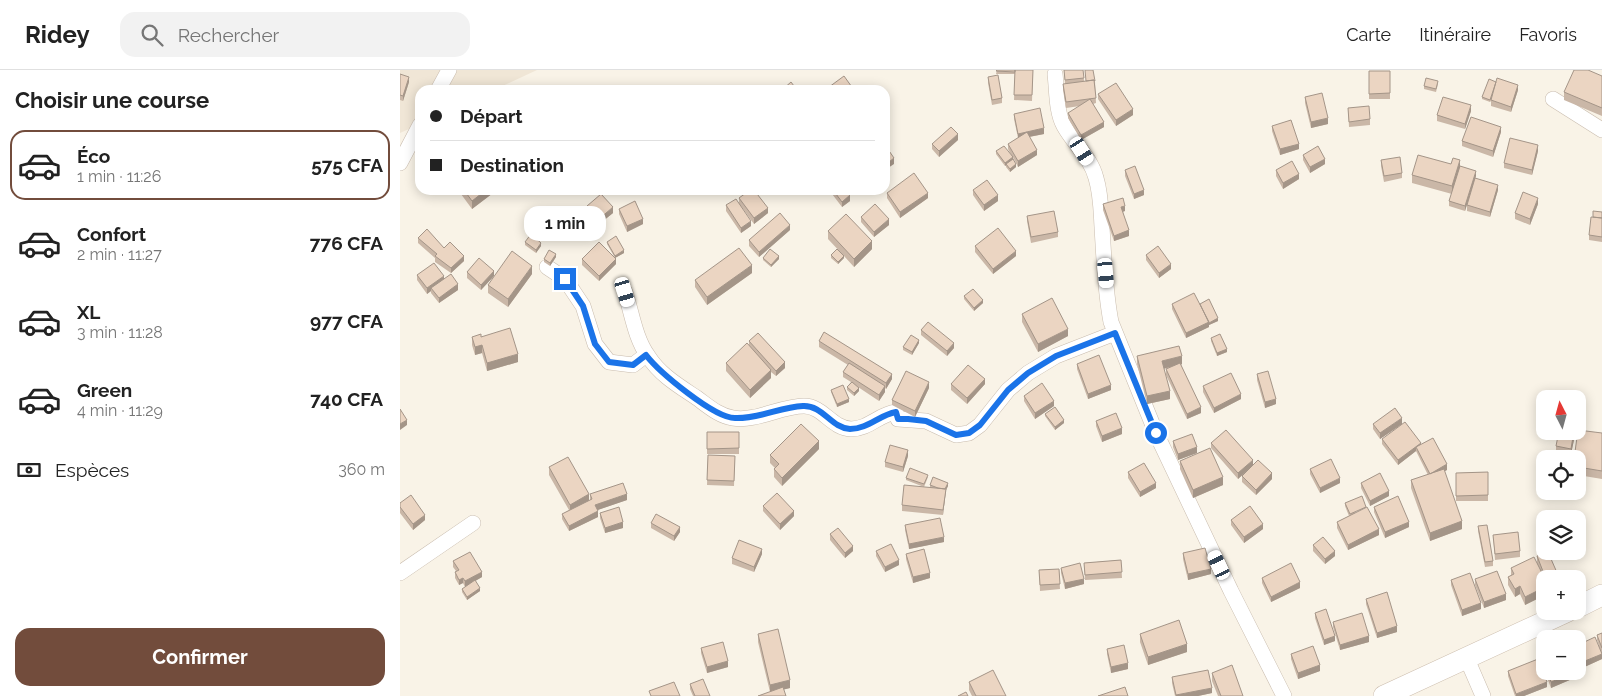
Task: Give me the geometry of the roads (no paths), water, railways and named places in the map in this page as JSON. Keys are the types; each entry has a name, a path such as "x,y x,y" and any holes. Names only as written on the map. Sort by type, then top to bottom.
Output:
{"main road":[{"path":"1586,603 1602,595"},
{"path":"1384,696 1549,620"}],"street":[{"path":"439,85 443,72"},
{"path":"1055,74 1060,116 1063,125 1094,170 1096,178 1100,202 1108,304 1115,333 1156,433 1231,591 1284,696"},
{"path":"1553,99 1602,130"},
{"path":"400,163 415,134"},
{"path":"547,267 565,279 583,306 595,344 609,362 633,365 646,355"},
{"path":"625,292 640,342 646,355 668,379 720,414 734,418 764,415 793,407 812,406 838,426 848,429 871,424 883,416 896,412 898,419 926,421 956,435 969,433 980,425 1008,390 1028,373 1056,356 1115,333"},
{"path":"400,573 473,523"},
{"path":"1467,659 1483,696"}]}
